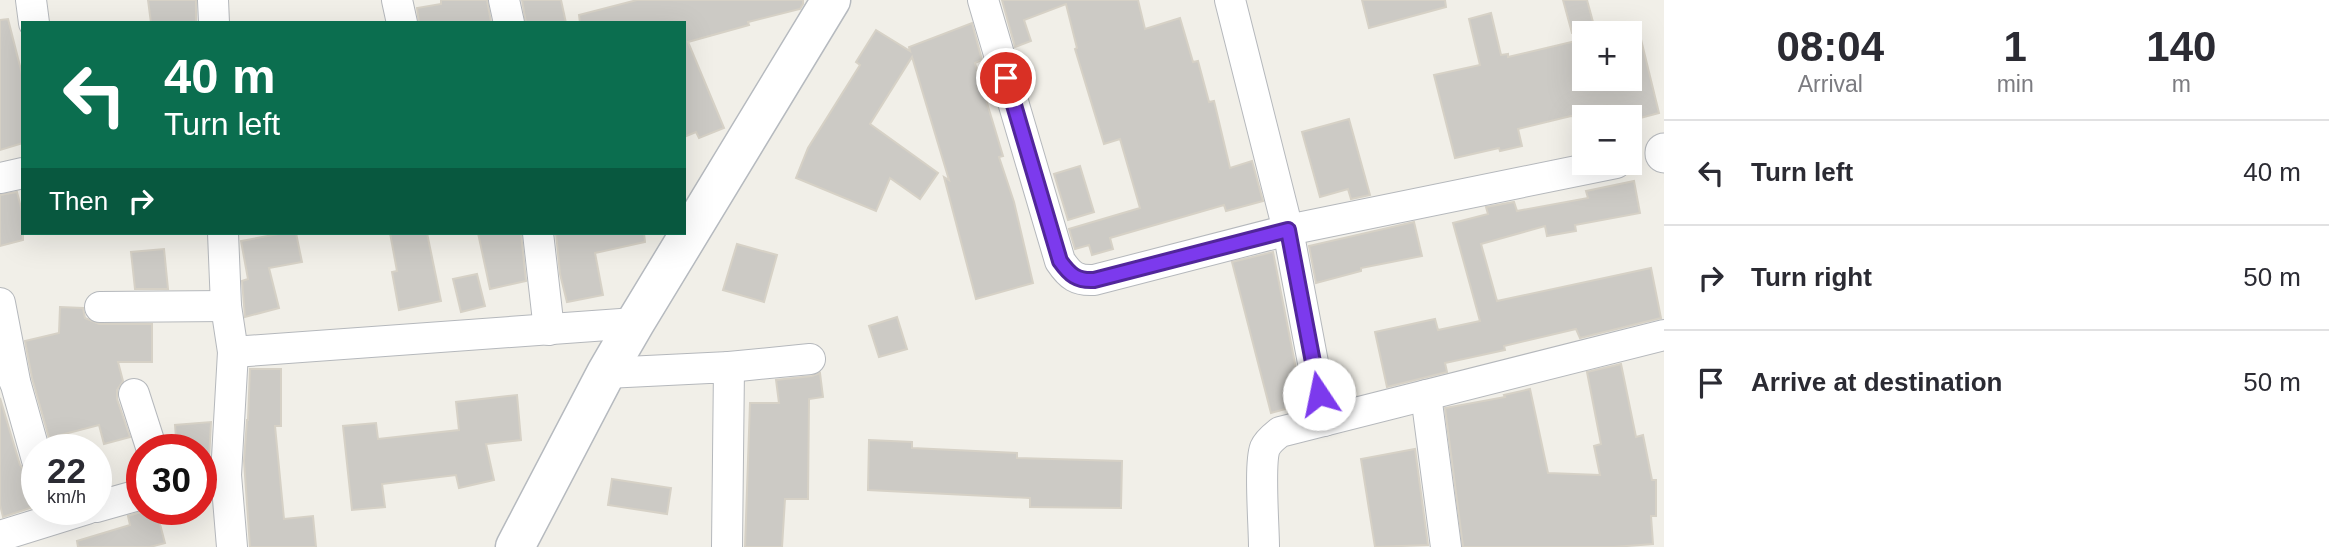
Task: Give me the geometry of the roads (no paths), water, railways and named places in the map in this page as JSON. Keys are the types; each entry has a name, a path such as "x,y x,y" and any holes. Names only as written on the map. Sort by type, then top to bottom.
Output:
{"main road":[{"path":"515,547 606,373 831,0"}],"street":[{"path":"31,0 34,21"},
{"path":"213,0 214,21"},
{"path":"397,0 402,21"},
{"path":"504,0 509,21"},
{"path":"983,0 1060,261 1069,274 1081,281 1094,280 1288,230 1572,172"},
{"path":"1230,0 1288,230 1324,421"},
{"path":"1642,157 1664,153"},
{"path":"0,178 21,173"},
{"path":"217,453 233,352 226,306 223,235"},
{"path":"537,235 549,331"},
{"path":"0,303 8,374 28,434"},
{"path":"100,307 226,306"},
{"path":"233,352 635,323"},
{"path":"1264,547 1265,448 1280,432 1664,335"},
{"path":"606,373 729,367 810,359"},
{"path":"727,547 729,367"},
{"path":"134,394 147,434"},
{"path":"1426,395 1446,547"},
{"path":"217,493 232,547"},
{"path":"0,536 26,525"}]}
